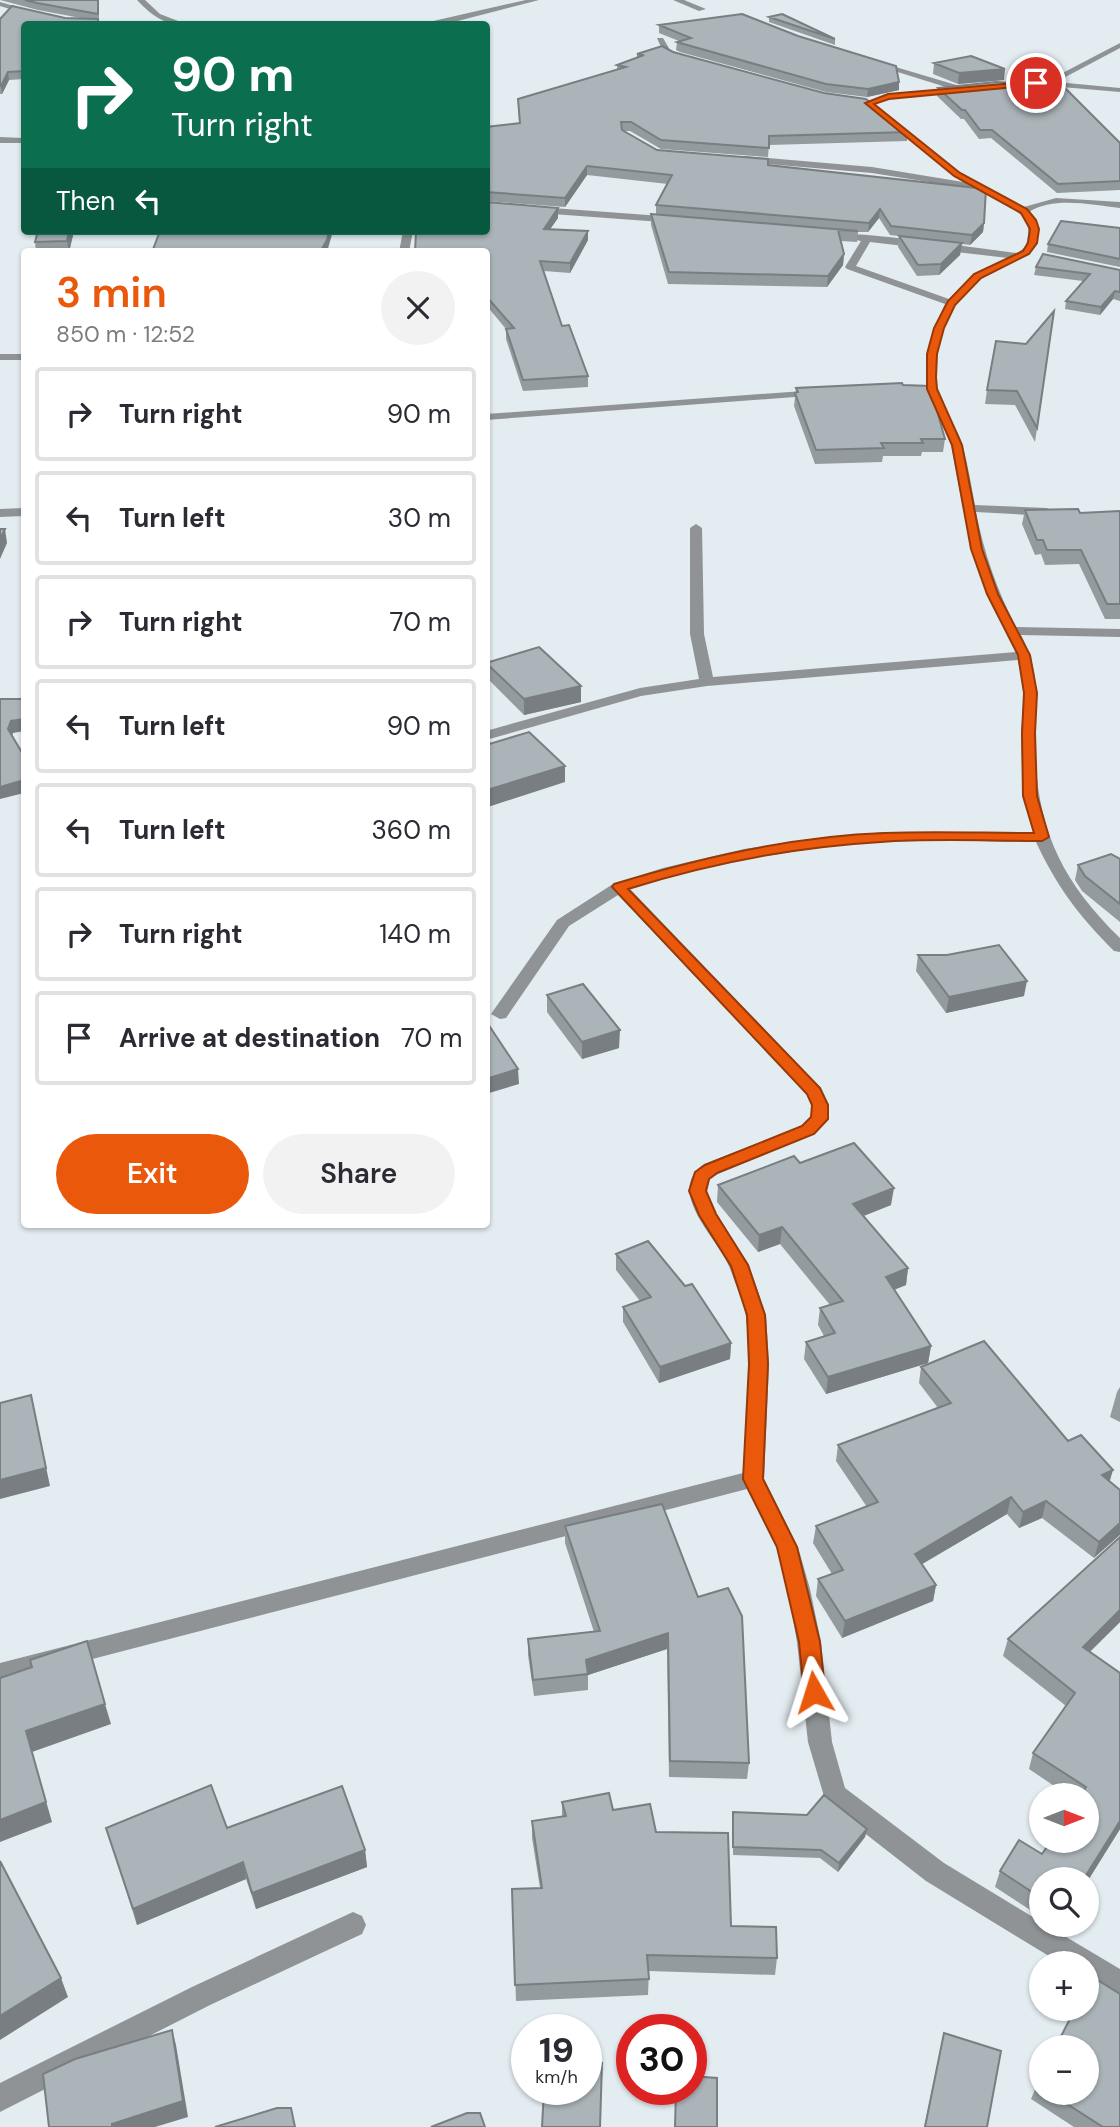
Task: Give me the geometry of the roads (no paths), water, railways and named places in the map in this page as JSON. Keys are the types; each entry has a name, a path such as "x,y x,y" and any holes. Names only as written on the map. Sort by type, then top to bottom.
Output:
{"street":[{"path":"141,0 157,16 173,21"},
{"path":"450,21 535,0"},
{"path":"677,0 702,9"},
{"path":"0,4 48,17"},
{"path":"5,15 10,7"},
{"path":"660,40 667,52 690,59"},
{"path":"1036,83 1068,74 1120,45"},
{"path":"866,59 970,88"},
{"path":"1120,90 1036,83 888,96 863,103 957,175 1024,211 1032,220 1032,243 1023,255 993,266 977,276 951,303 939,328 932,354 932,389 957,445 977,549 993,594 1024,655 1031,693 1028,733 1030,796 1042,837 1060,877 1087,915 1120,947"},
{"path":"0,140 21,141"},
{"path":"735,158 872,170 977,187"},
{"path":"1024,211 1030,205 1046,202 1120,205"},
{"path":"490,206 680,221"},
{"path":"819,233 1040,256"},
{"path":"867,238 850,267 951,303"},
{"path":"0,357 21,357"},
{"path":"919,390 932,389"},
{"path":"490,417 827,393"},
{"path":"970,508 1065,513"},
{"path":"0,513 21,512"},
{"path":"696,528 697,634 707,682"},
{"path":"1011,631 1120,633"},
{"path":"490,735 640,692 707,682 1024,655"},
{"path":"500,1014 563,923 619,887 669,871 744,854 820,843 884,837 1042,837"},
{"path":"619,887 814,1092 820,1105 820,1119 808,1130 711,1169 701,1176 698,1191 707,1215 739,1265 756,1315 759,1364 753,1479 787,1547 799,1589 809,1642 820,1742 835,1796 936,1872 1120,1984"},
{"path":"0,1673 753,1479"},
{"path":"0,2098 201,1996 353,1925"}]}
